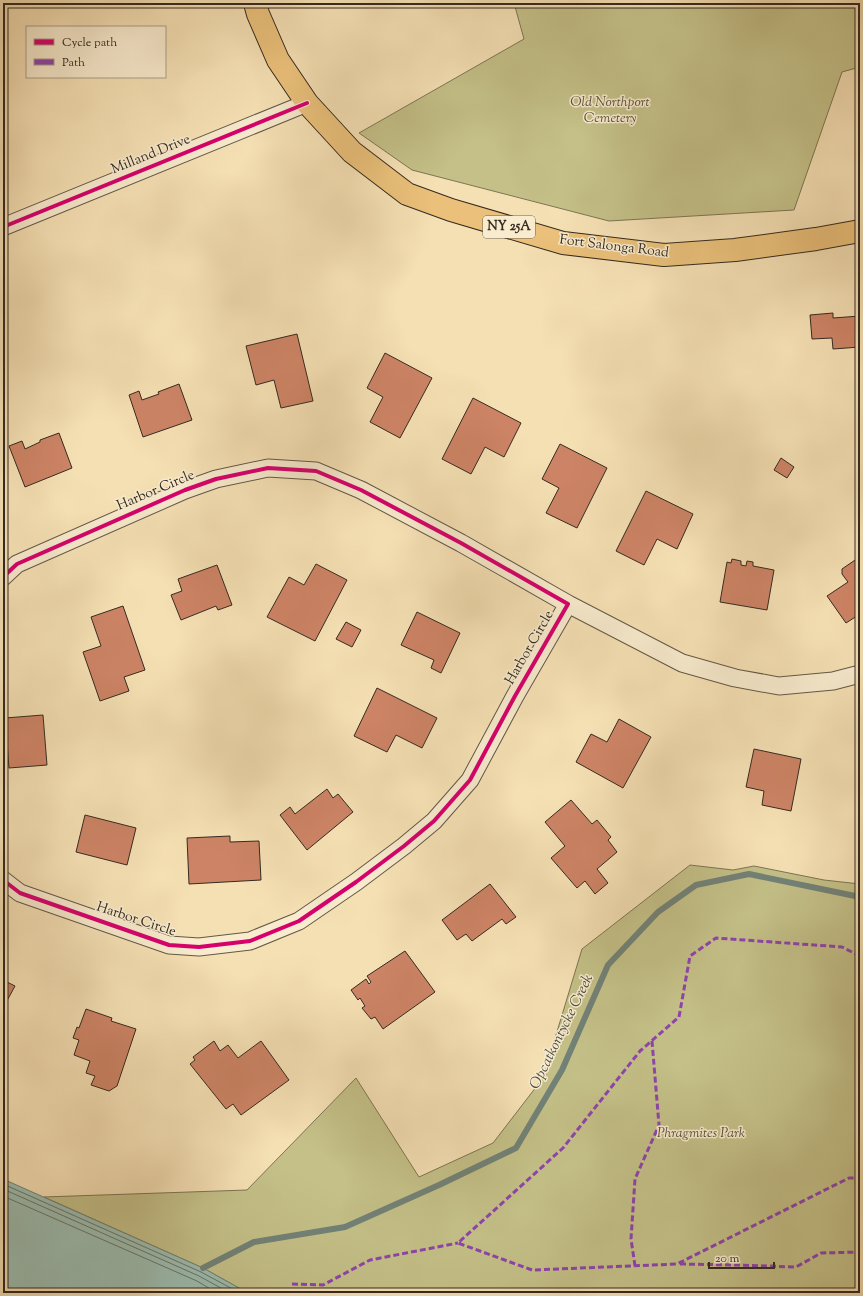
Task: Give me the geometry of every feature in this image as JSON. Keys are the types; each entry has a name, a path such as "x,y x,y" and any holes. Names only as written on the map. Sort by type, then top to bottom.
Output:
{"main road":[{"name":"Fort Salonga Road","path":"255,3 258,14 278,60 307,103 352,152 406,194 451,210 563,243 664,255 735,250 816,239 860,231"}],"street":[{"name":"Milland Drive","path":"3,227 307,103"},
{"name":"Harbor Circle","path":"3,578 17,564 185,490 216,479 268,468 316,471 362,490 461,543 568,604 682,663 735,678 779,686 833,681 860,674"},
{"name":"Harbor Circle","path":"3,880 20,893 169,945 199,947 250,940 299,922 404,846 434,821 470,780 515,696 568,604"}],"green space":[{"name":"Old Northport Cemetery","path":"514,3 860,3 860,67 842,72 794,210 609,221 412,170 359,133 524,39"},
{"name":"Phragmites Park","path":"690,865 733,870 754,866 824,880 860,884 860,1293 248,1293 203,1268 44,1197 247,1190 356,1078 419,1177 493,1143 543,1078 582,949"}],"water":[{"path":"3,1179 203,1268 248,1293 3,1293"}],"building":[{"path":"858,95 860,95 860,112 858,112"},
{"path":"833,313 833,318 860,316 860,347 833,349 832,338 812,339 810,315"},
{"path":"297,334 313,401 281,408 274,380 256,385 246,346"},
{"path":"385,353 432,378 400,438 370,422 383,397 367,388"},
{"path":"179,384 192,420 143,437 129,395 139,391 142,400 159,394 158,392"},
{"path":"473,398 521,423 504,457 485,447 471,474 442,459"},
{"path":"59,433 72,468 25,487 9,446 22,441 25,449 40,442 40,440"},
{"path":"560,444 607,468 577,528 546,513 559,488 542,479"},
{"path":"781,458 794,467 787,478 774,470"},
{"path":"646,491 693,514 677,549 657,539 644,565 616,551"},
{"path":"859,544 860,614 846,623 827,596 848,582 842,574 842,569 858,558"},
{"path":"732,559 741,561 741,565 746,566 747,561 753,562 753,566 774,570 767,610 720,602 727,562 731,563"},
{"path":"316,564 347,580 315,641 267,617 289,577 304,585"},
{"path":"217,565 232,605 218,610 216,606 181,620 171,595 182,591 178,579"},
{"path":"123,606 145,670 124,677 129,691 100,701 83,652 101,646 91,617"},
{"path":"417,612 460,633 441,673 431,668 434,660 401,645"},
{"path":"346,622 361,630 352,647 336,639"},
{"path":"377,688 437,718 422,748 396,735 387,752 354,736"},
{"path":"43,715 47,765 9,768 5,718"},
{"path":"619,719 651,737 623,788 576,762 591,734 607,742"},
{"path":"754,749 801,759 791,811 762,805 764,791 746,787"},
{"path":"327,789 333,798 338,794 353,812 307,850 280,815 290,807 295,814"},
{"path":"571,800 592,824 597,820 611,837 608,840 617,852 597,869 608,883 595,894 585,881 577,888 551,858 565,846 545,822"},
{"path":"85,815 136,828 127,865 76,852"},
{"path":"230,836 230,842 259,841 261,880 189,884 187,838"},
{"path":"490,884 516,917 506,924 502,919 472,941 466,934 457,940 442,920"},
{"path":"405,951 435,992 383,1029 375,1017 371,1019 362,1008 365,1006 360,998 358,1000 351,990 366,979 369,984 371,982 367,976"},
{"path":"3,980 15,986 3,1008"},
{"path":"86,1009 112,1018 111,1021 136,1029 117,1086 109,1091 91,1085 95,1076 86,1073 90,1061 74,1055 79,1040 73,1038 77,1027 79,1028"},
{"path":"214,1041 220,1051 228,1045 238,1058 261,1041 289,1080 241,1115 233,1104 226,1109 190,1064 195,1060 193,1057"}],"waterway":[{"name":"Opcatkontycke Creek","path":"203,1268 254,1242 345,1227 439,1185 516,1148 562,1070 608,965 658,912 696,885 749,874 860,897"}],"marked path":[{"path":"860,956 842,947 716,938 690,956 679,1017 640,1051 563,1148 458,1243 532,1270 677,1264 849,1178 860,1178"},
{"path":"635,1266 631,1239 635,1179 659,1125 652,1041"},
{"path":"292,1284 323,1285 370,1260 458,1243"},
{"path":"680,1264 796,1267 821,1253 860,1252"}],"cycle path":[{"path":"3,227 307,103"},
{"path":"3,577 17,564 185,490 216,479 268,468 316,471 361,490 461,543 568,604 515,696 470,780 434,821 404,846 356,882 299,921 250,941 199,947 169,945 20,893 3,880"}]}
